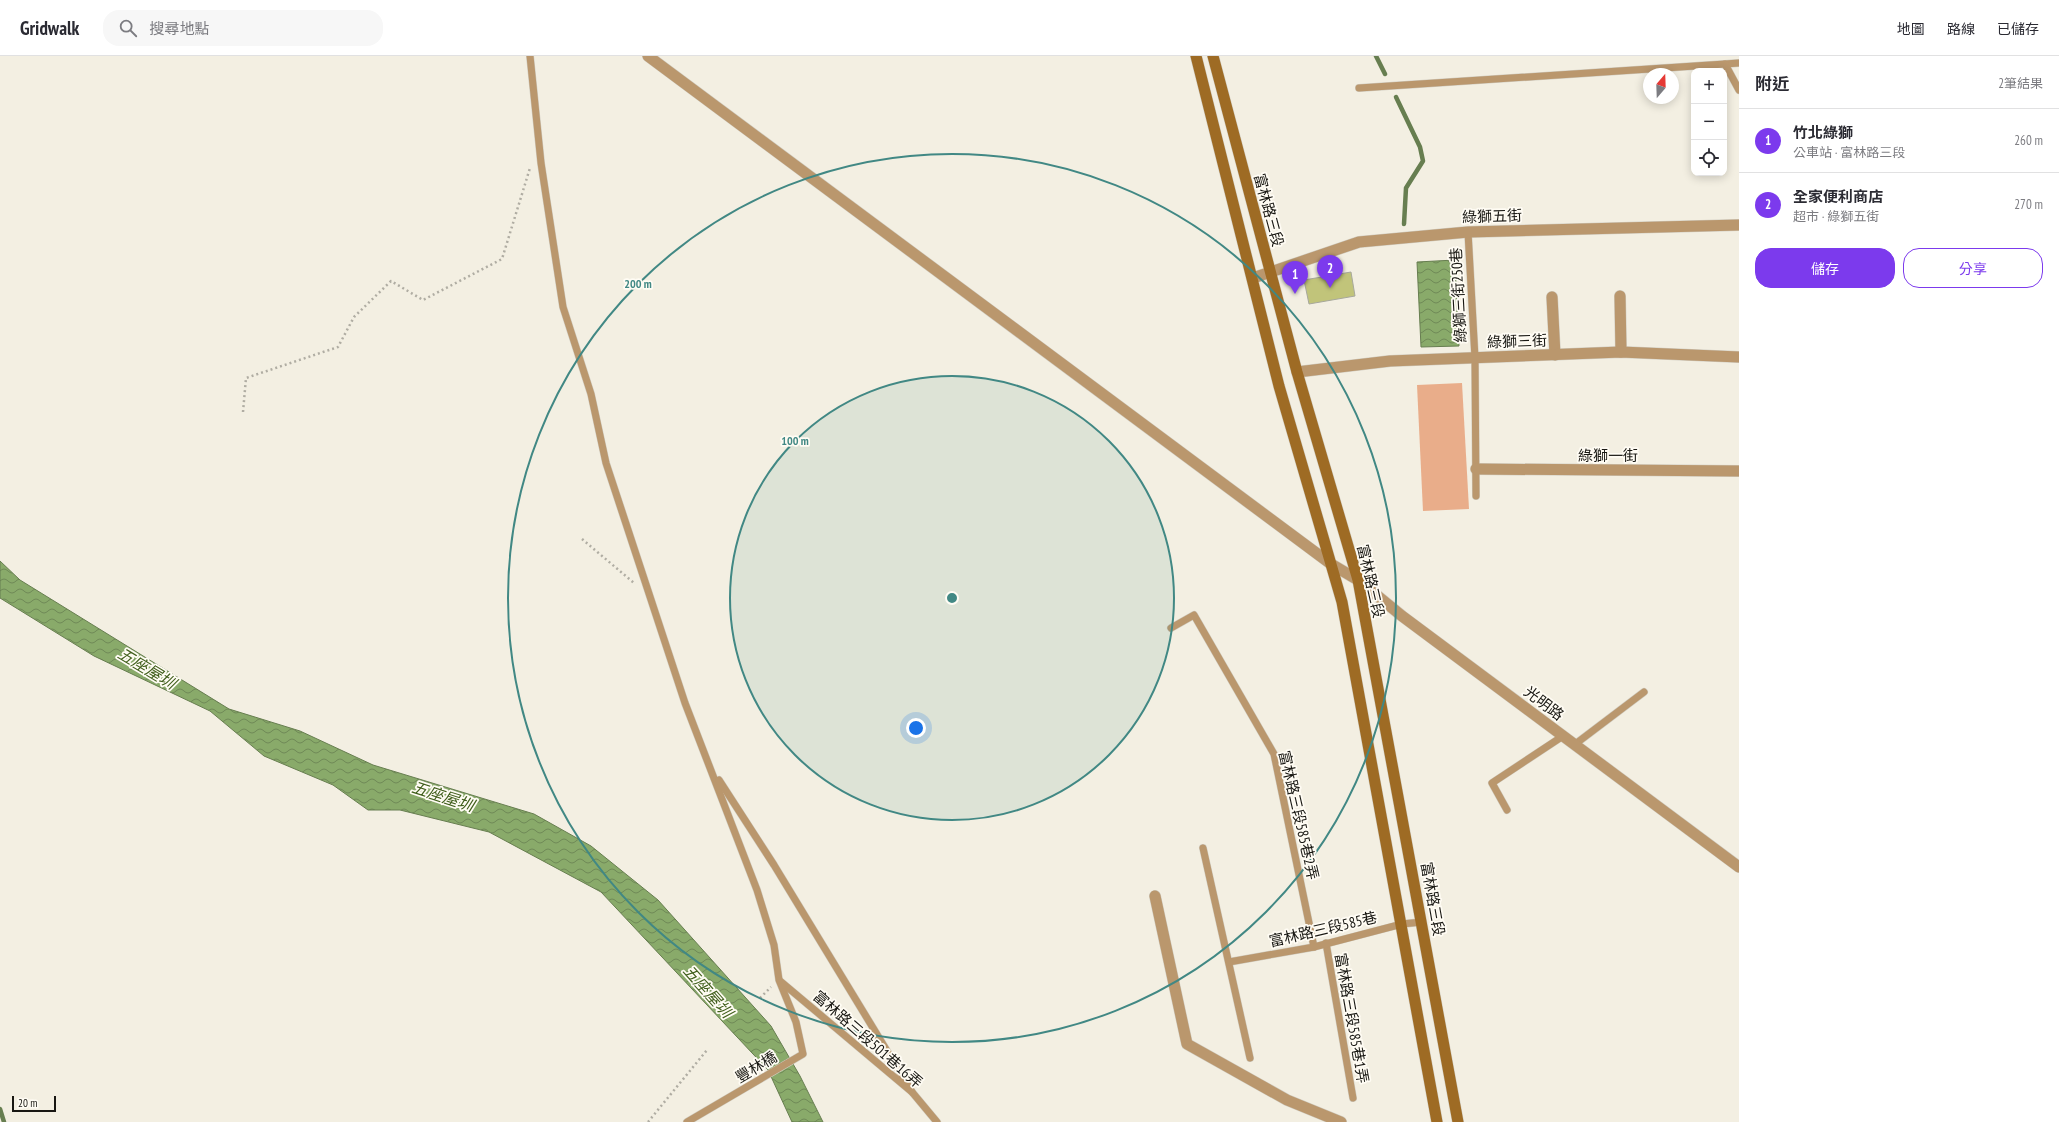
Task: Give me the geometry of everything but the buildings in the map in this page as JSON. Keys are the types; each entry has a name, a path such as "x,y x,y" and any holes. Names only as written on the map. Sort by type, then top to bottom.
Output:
{"main road":[{"path":"1196,56 1279,386 1342,602 1438,1122"},
{"name":"富林路三段","path":"1213,56 1269,272 1358,580 1458,1122"}],"street":[{"name":"光明路","path":"648,56 1331,564 1358,580 1402,616 1739,867"},
{"name":"綠獅五街","path":"1253,278 1359,242 1468,232 1739,225"},
{"path":"1620,296 1621,352"},
{"path":"1552,297 1555,355"},
{"name":"綠獅三街","path":"1297,372 1390,361 1621,352 1739,357"},
{"name":"綠獅一街","path":"1476,469 1739,470"},
{"path":"1155,896 1187,1044 1287,1100 1341,1122"}],"lane":[{"path":"530,56 541,163 563,307 591,394 606,463 685,703 757,890 774,945 779,980"},
{"path":"1360,88 1739,63"},
{"path":"1725,64 1739,90"},
{"name":"綠獅三街250巷","path":"1468,232 1475,358 1476,496"},
{"name":"富林路三段585巷2弄","path":"1171,628 1194,615 1274,754 1314,947"},
{"path":"1574,745 1644,692"},
{"path":"1507,810 1492,783 1562,736"},
{"path":"711,768 774,865 912,1092"},
{"path":"1203,848 1250,1058"},
{"name":"富林路三段585巷","path":"1229,962 1314,947 1402,924 1422,922"},
{"name":"富林路三段585巷1弄","path":"1326,943 1354,1098"},
{"name":"豐林橋","path":"687,1122 803,1054 796,1022 779,980"},
{"name":"富林路三段501巷16弄","path":"779,980 912,1092 937,1122"}],"path":[{"path":"243,412 246,378 338,347 354,317 391,281 423,300 502,259 532,160"},
{"path":"582,539 651,598"},
{"path":"648,1122 707,1050"}],"shaded area":[{"path":"1462,383 1469,509 1423,511 1417,385"}],"water":[{"path":"1455,260 1459,346 1421,347 1417,262"},
{"name":"五座屋圳","path":"0,561 20,580 229,709 300,731 373,765 534,814 591,846 658,900 771,1026 800,1076 823,1122 792,1122 768,1070 601,892 489,832 400,810 368,810 333,785 264,756 210,711 94,656 0,598"}],"waterway":[{"path":"1376,56 1385,74"},
{"path":"1396,97 1420,147 1423,161 1406,188 1404,224"},
{"path":"0,1109 4,1122"}],"place":[{"name":"全家便利商店","path":"1330,288"},
{"name":"竹北綠獅","path":"1295,294"}]}
